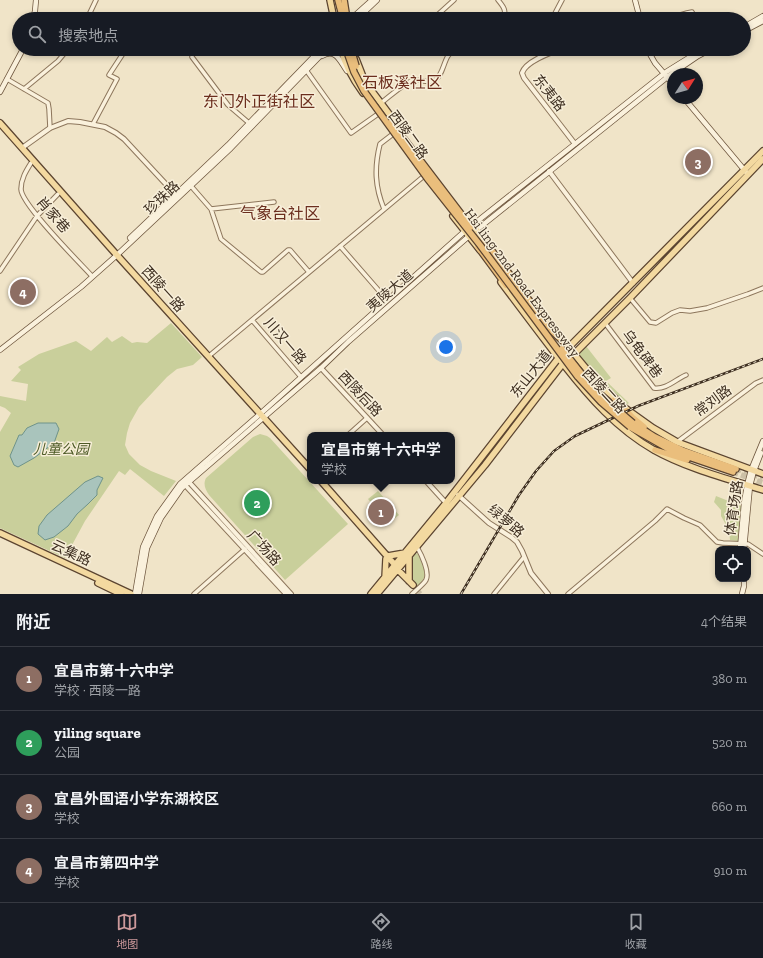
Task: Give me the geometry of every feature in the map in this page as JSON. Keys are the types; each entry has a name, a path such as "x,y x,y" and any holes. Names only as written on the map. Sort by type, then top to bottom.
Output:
{"highway":[{"path":"338,0 339,12"},
{"path":"338,0 342,12"},
{"path":"344,0 345,12"},
{"name":"Hsi ling 2nd Road Expressway","path":"348,56 354,72 364,91 414,160 480,245 559,355 601,402 631,425 673,451 734,472"},
{"name":"Hsi ling 2nd Road Expressway","path":"354,56 360,75 371,95 563,350 599,394 631,425 682,450 734,472"},
{"path":"483,243 492,251 544,322 564,342"},
{"path":"478,247 559,355"},
{"path":"615,399 642,426 682,450"},
{"path":"655,450 734,472"}],"main road":[{"path":"35,12 36,0"},
{"path":"330,0 333,12"},
{"path":"359,12 372,0"},
{"path":"365,12 378,0"},
{"path":"634,0 635,12"},
{"path":"634,0 638,12"},
{"path":"751,23 763,16"},
{"path":"751,27 763,21"},
{"path":"0,92 19,56"},
{"name":"珍珠路","path":"0,347 79,286 115,255 228,145 313,56"},
{"name":"珍珠路","path":"0,350 81,287 191,186 231,148 319,56"},
{"path":"311,64 322,56"},
{"path":"336,56 352,78"},
{"name":"西陵二路","path":"343,56 352,78 378,114 478,247 493,271 559,355 563,364 596,404 623,429 655,450 689,466 763,490"},
{"name":"西陵二路","path":"355,56 363,77 430,171 564,342 599,384 615,399 653,428 677,442 763,474"},
{"path":"651,56 655,63 667,74"},
{"path":"654,56 667,74"},
{"name":"夷陵大道","path":"676,68 693,56"},
{"name":"夷陵大道","path":"677,68 698,56"},
{"name":"夷陵大道","path":"134,594 143,547 157,516 180,484 321,368 475,227 575,144 667,74"},
{"name":"夷陵大道","path":"475,227 549,171 667,74"},
{"path":"689,104 747,172"},
{"path":"693,104 747,172"},
{"name":"西陵一路","path":"0,125 307,470"},
{"name":"西陵一路","path":"0,125 58,194 208,356 260,417 307,466"},
{"name":"东山大道","path":"407,555 446,503 457,494 485,465 563,364 630,298 747,172 763,151"},
{"name":"东山大道","path":"371,594 417,546 559,355 569,348 632,283 747,172 763,159"},
{"name":"夷陵大道","path":"138,594 147,548 161,518 187,484 301,377 387,300 467,234"},
{"path":"753,470 763,441"},
{"path":"753,470 763,449"},
{"name":"体育场路","path":"741,546 744,503 753,470"},
{"path":"320,484 387,558 411,583 407,555 387,558"},
{"path":"324,484 387,558 385,578"},
{"name":"云集路","path":"0,533 131,594"},
{"name":"云集路","path":"0,536 121,594"},
{"name":"东山大道","path":"377,594 396,567"},
{"path":"740,594 741,582"},
{"path":"740,594 744,586 744,582"}],"street":[{"path":"90,12 96,0"},
{"path":"441,12 454,0"},
{"path":"498,0 504,6 505,12"},
{"path":"556,12 562,0"},
{"path":"24,89 62,56"},
{"path":"94,124 117,79 109,75 121,56"},
{"path":"381,103 404,85 414,80 424,82 433,81 438,78 448,56"},
{"name":"东夷路","path":"542,56 524,68 522,73 524,78 575,144"},
{"path":"192,57 228,105 249,123"},
{"path":"306,70 351,134 378,114"},
{"path":"7,79 48,103 50,128"},
{"path":"22,148 50,128 68,122 80,122 105,127 124,139 176,195"},
{"path":"384,209 379,197 376,174 377,156 380,144 393,134"},
{"name":"肖家巷","path":"31,163 23,175 21,189 25,200 37,216 91,275"},
{"path":"549,171 632,283"},
{"path":"208,356 424,176"},
{"path":"191,186 211,209 221,239 261,272 263,272 288,250 290,250 309,272"},
{"path":"0,271 37,216 58,194"},
{"path":"211,209 274,202"},
{"path":"340,246 387,300"},
{"path":"630,298 650,322 656,323 676,311 690,311 707,308 763,288"},
{"name":"川汉一路","path":"252,320 301,377"},
{"name":"乌龟碑巷","path":"605,323 654,388 656,389 673,383 680,377 686,375"},
{"name":"西陵后路","path":"321,368 380,432"},
{"name":"常刘路","path":"677,442 756,383 763,380"},
{"path":"351,432 367,418"},
{"name":"广场路","path":"187,484 286,594"},
{"name":"广场路","path":"187,484 290,594"},
{"path":"429,484 446,503"},
{"name":"绿萝路","path":"457,494 489,522 517,542 532,573 548,594"},
{"path":"568,594 655,521 667,509 700,526 717,542 748,544 763,554"},
{"path":"412,594 426,580 427,574 417,546"},
{"path":"194,594 245,549"},
{"path":"494,594 524,557"}],"green space":[{"name":"儿童公园","path":"171,323 202,357 193,365 177,369 167,377 139,407 130,423 125,445 129,454 140,465 176,481 164,496 130,469 125,475 119,471 85,521 65,558 0,528 0,432 11,413 0,406 0,396 26,401 28,384 11,381 21,370 18,367 39,354 76,341 91,351 107,337 112,342 122,336 132,343 147,343"},
{"path":"586,346 611,378 606,381 629,403 626,405 603,383 578,354"},
{"path":"260,434 270,438 307,479 307,484 312,484 348,524 285,580 206,491 206,478 253,437"},
{"path":"378,491 399,515 389,523 368,499"},
{"path":"716,496 741,506 738,541 730,540 729,530 721,516 721,510 714,502"},
{"path":"415,553 419,556 425,573 421,583 417,587 414,584 412,573 412,557"}],"water":[{"path":"38,423 56,423 59,429 54,443 34,458 18,467 14,465 10,456 19,435 22,435 27,428"},
{"path":"98,476 103,478 97,490 97,495 77,514 68,526 54,537 45,540 38,534 39,526 47,515 85,482"}],"tunnel":[{"path":"736,469 763,478"},
{"path":"733,472 763,483"},
{"path":"413,585 420,594"}],"railway":[{"path":"461,594 519,495 536,471 554,451 575,436 638,406 763,359"}],"place":[{"name":"宜昌外国语小学东湖校区","path":"698,162"},
{"name":"宜昌市第四中学","path":"23,292"},
{"name":"yiling square","path":"257,503"},
{"name":"宜昌市第十六中学","path":"381,512"}],"district":[{"name":"石板溪社区","path":"402,82"},
{"name":"东门外正街社区","path":"259,101"},
{"name":"气象台社区","path":"280,213"}]}
